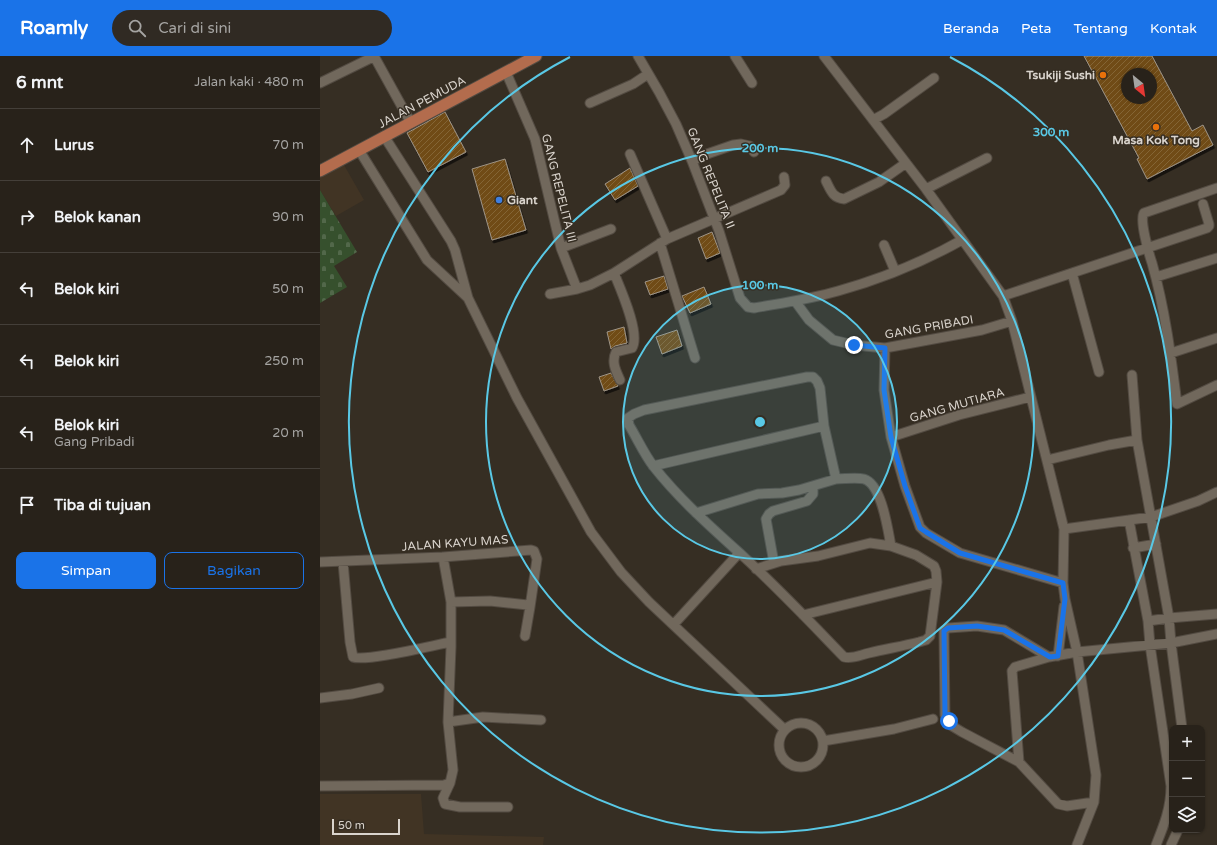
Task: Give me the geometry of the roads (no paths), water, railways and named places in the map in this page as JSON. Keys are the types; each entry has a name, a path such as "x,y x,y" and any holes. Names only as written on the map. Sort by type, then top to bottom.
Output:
{"main road":[{"name":"JALAN PEMUDA","path":"320,171 536,56"}],"street":[{"path":"320,83 375,56 410,123"},
{"name":"GANG REPELITA II","path":"638,56 676,124 692,161 715,219 740,298 748,307 754,308 795,301"},
{"path":"735,56 752,83"},
{"path":"824,56 926,189 1004,296 1012,321 1064,529 1063,583 1065,599 1077,652 1096,775 1094,802 1078,845"},
{"name":"GANG REPELITA III","path":"506,72 536,139 561,248 577,289"},
{"path":"590,104 633,84 648,74"},
{"path":"873,120 934,78"},
{"path":"384,136 451,241 455,250 468,298 517,398 592,532 621,572 649,602 674,624 712,663 785,730"},
{"path":"692,161 707,154 741,144 750,146 754,152"},
{"path":"359,150 427,260 468,298"},
{"path":"630,154 663,241 695,358"},
{"path":"926,189 986,158"},
{"path":"826,181 832,194 840,199 844,199 879,182 906,163"},
{"path":"550,294 590,285 614,273 663,241 781,190 785,185 784,177"},
{"path":"1217,188 1142,214 1147,248 1156,277 1171,353 1176,403 1178,404 1217,385"},
{"path":"1004,296 1208,227 1209,224 1203,204"},
{"path":"561,248 611,229"},
{"path":"795,301 837,291 895,271 923,260 962,240"},
{"path":"884,245 895,271"},
{"path":"1156,277 1217,258"},
{"path":"614,273 626,300 635,340 632,348 616,352 614,357 614,364 620,380"},
{"path":"1072,273 1099,372"},
{"name":"GANG PRIBADI","path":"795,301 809,320 833,340 854,345 885,348 982,330 1012,321"},
{"path":"1171,353 1217,338"},
{"path":"885,348 884,390 891,437 905,486 920,528 960,553 1063,583"},
{"path":"1132,375 1137,440 1169,618 1182,725"},
{"path":"756,569 774,563 818,556 870,543 891,546 916,555 934,566 936,571 937,582 930,636 926,640 920,642 855,657 844,657 756,569 696,513 653,466 629,425 628,418 644,410 812,377 817,381 820,388 824,426 836,479"},
{"name":"GANG MUTIARA","path":"891,437 959,415 1030,397"},
{"path":"653,466 824,426"},
{"path":"1047,460 1137,440"},
{"path":"696,513 758,494 782,493 836,479 865,479 872,484 885,514 891,546"},
{"path":"774,563 766,519 773,511 807,501 813,494 813,486"},
{"path":"1064,529 1151,517 1198,502 1217,492"},
{"path":"1128,520 1148,621 1150,645 1171,786 1171,797"},
{"path":"1133,548 1156,544"},
{"name":"JALAN KAYU MAS","path":"320,562 443,557 531,550 534,551 537,559 530,607"},
{"path":"674,624 739,553"},
{"path":"443,557 451,602 448,722 453,770 450,783 443,798 445,804 460,807 508,807"},
{"path":"343,562 350,642 353,657 366,658 451,642"},
{"path":"803,615 937,582"},
{"path":"1054,656 1065,599"},
{"path":"451,602 490,601 526,604 530,607 525,636"},
{"path":"1148,621 1217,614"},
{"path":"1054,656 1004,630 977,626 948,628 944,631 945,715 952,726 1019,762 1058,804 1067,806 1094,802"},
{"path":"1019,762 1013,668 1018,665 1077,652 1171,643 1217,634"},
{"path":"320,698 346,695 379,688"},
{"path":"448,722 483,717 541,720"},
{"path":"823,741 894,729 933,719"},
{"path":"799,723 810,725 818,732 823,741 823,751 820,757 812,764 802,768 792,766 783,759 779,750 780,739 785,730 794,724 799,723"},
{"path":"320,786 444,785 450,783"},
{"path":"1156,845 1169,809"},
{"path":"1171,845 1177,833"}],"place":[{"name":"Tsukiji Sushi","path":"1103,75"},
{"name":"Masa Kok Tong","path":"1156,127"},
{"name":"Giant","path":"499,200"}]}
